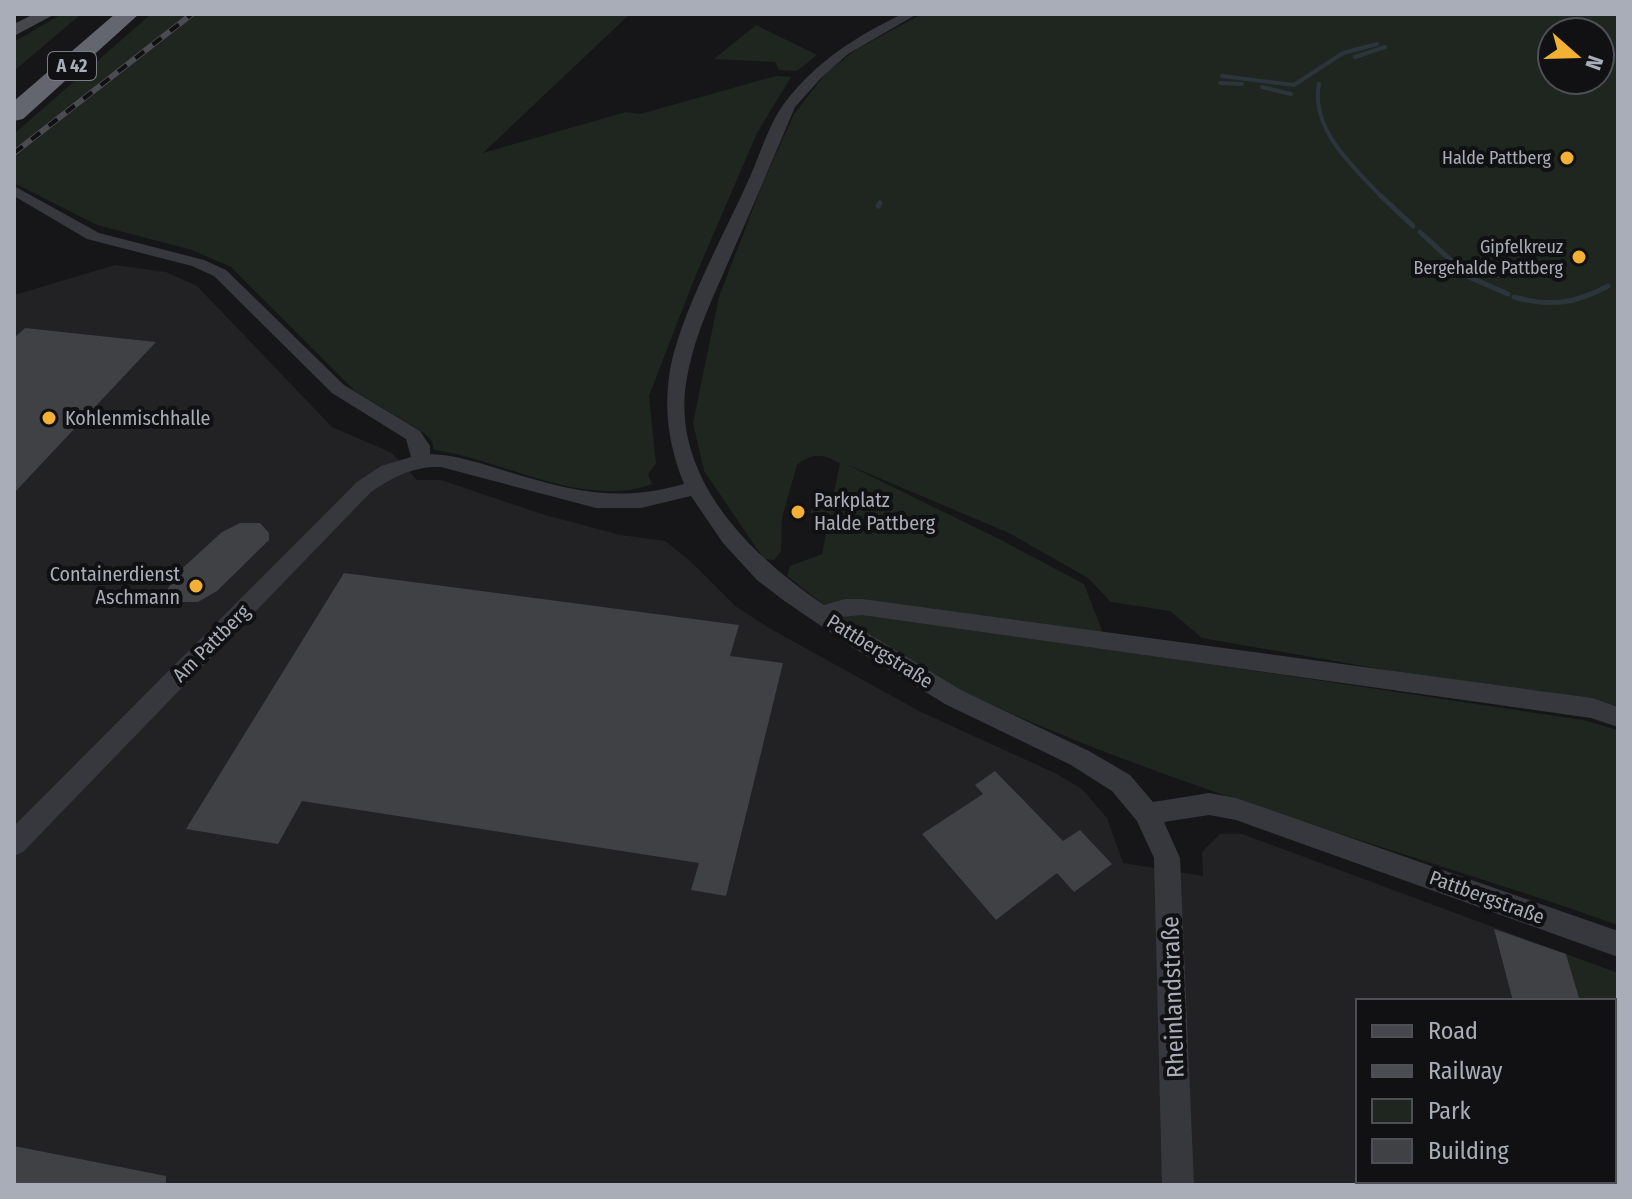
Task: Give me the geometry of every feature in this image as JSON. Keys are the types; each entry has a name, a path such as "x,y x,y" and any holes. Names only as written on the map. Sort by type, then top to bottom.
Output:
{"highway":[{"name":"A 42","path":"14,86 97,14"},
{"name":"A 42","path":"14,114 128,14"}],"main road":[{"path":"14,31 47,14"}],"street":[{"name":"Pattbergstraße","path":"911,14 834,57 811,76 789,106 693,324 678,375 676,423 685,462 696,488 730,538 765,574 821,614 953,697 1080,758 1121,783 1147,814 1209,804 1236,809 1618,944"},
{"path":"14,190 93,236 198,263 220,273 338,389 413,435 420,446 421,461"},
{"name":"Am Pattberg","path":"14,844 364,487 388,471 421,461 460,464 561,495 603,503 648,502 696,488"},
{"path":"821,614 845,607 862,607 1592,708 1618,717"},
{"name":"Rheinlandstraße","path":"1147,814 1167,858 1178,1185"}],"shaded area":[{"path":"188,14 196,14 14,157 14,150"},
{"path":"115,265 166,272 197,286 332,427 392,453 417,480 441,480 545,515 621,535 665,541 735,606 769,628 919,711 1055,773 1082,789 1107,818 1123,863 1203,876 1202,852 1220,834 1242,834 1566,954 1579,999 1356,999 1356,1183 1616,1183 1616,1107 1618,1185 14,1185 14,295"}],"green space":[{"path":"62,14 81,14 14,71 14,42"},
{"path":"151,14 188,14 14,150 14,134"},
{"path":"196,14 630,14 483,153 626,112 640,114 776,76 791,77 757,133 695,277 649,396 656,464 648,474 652,484 626,490 599,491 571,487 434,450 432,441 424,433 355,391 231,267 192,250 97,225 14,183 14,157"},
{"path":"922,14 1618,14 1618,706 1543,691 1467,684 1202,638 1170,611 1111,602 1088,578 1009,533 846,464 1084,584 1109,649 1583,720 1618,730 1618,925 1132,762 975,697 901,657 787,576 790,566 822,554 830,514 810,513 813,504 831,505 840,464 829,458 814,456 797,465 782,518 781,551 774,560 764,559 704,471 693,423 719,297 762,185 794,114 826,73 857,49"},
{"path":"756,25 817,55 797,71 779,70 775,62 714,59"},
{"path":"1566,954 1618,973 1618,1113 1616,999 1579,999"}],"building":[{"name":"Kohlenmischhalle","path":"25,328 156,342 14,493 14,338"},
{"path":"240,523 260,523 269,533 269,540 217,591 198,602 176,602 167,591 175,575 222,532"},
{"path":"344,573 739,625 730,656 783,663 726,896 691,890 699,863 302,801 278,844 186,829"},
{"path":"995,771 1063,841 1080,830 1112,864 1074,892 1057,873 996,920 922,834 983,794 975,785"},
{"path":"1494,929 1566,954 1579,999 1512,999"},
{"path":"14,1146 166,1176 166,1185 14,1185"}],"waterway":[{"path":"1222,76 1294,85 1343,53 1377,44"},
{"path":"1355,57 1385,47"},
{"path":"1220,83 1242,84"},
{"path":"1319,84 1318,101 1328,132 1348,161 1382,197"},
{"path":"1262,87 1291,94"},
{"path":"1382,197 1413,226"},
{"path":"1420,232 1469,277 1508,294"},
{"path":"1514,297 1562,302 1584,297 1608,286"}],"railway":[{"path":"14,153 192,14"}],"place":[{"name":"Halde Pattberg","path":"1567,158"},
{"name":"Gipfelkreuz Bergehalde Pattberg","path":"1579,257"},
{"name":"Kohlenmischhalle","path":"49,418"},
{"name":"Parkplatz Halde Pattberg","path":"798,512"},
{"name":"Containerdienst Aschmann","path":"196,586"}]}
